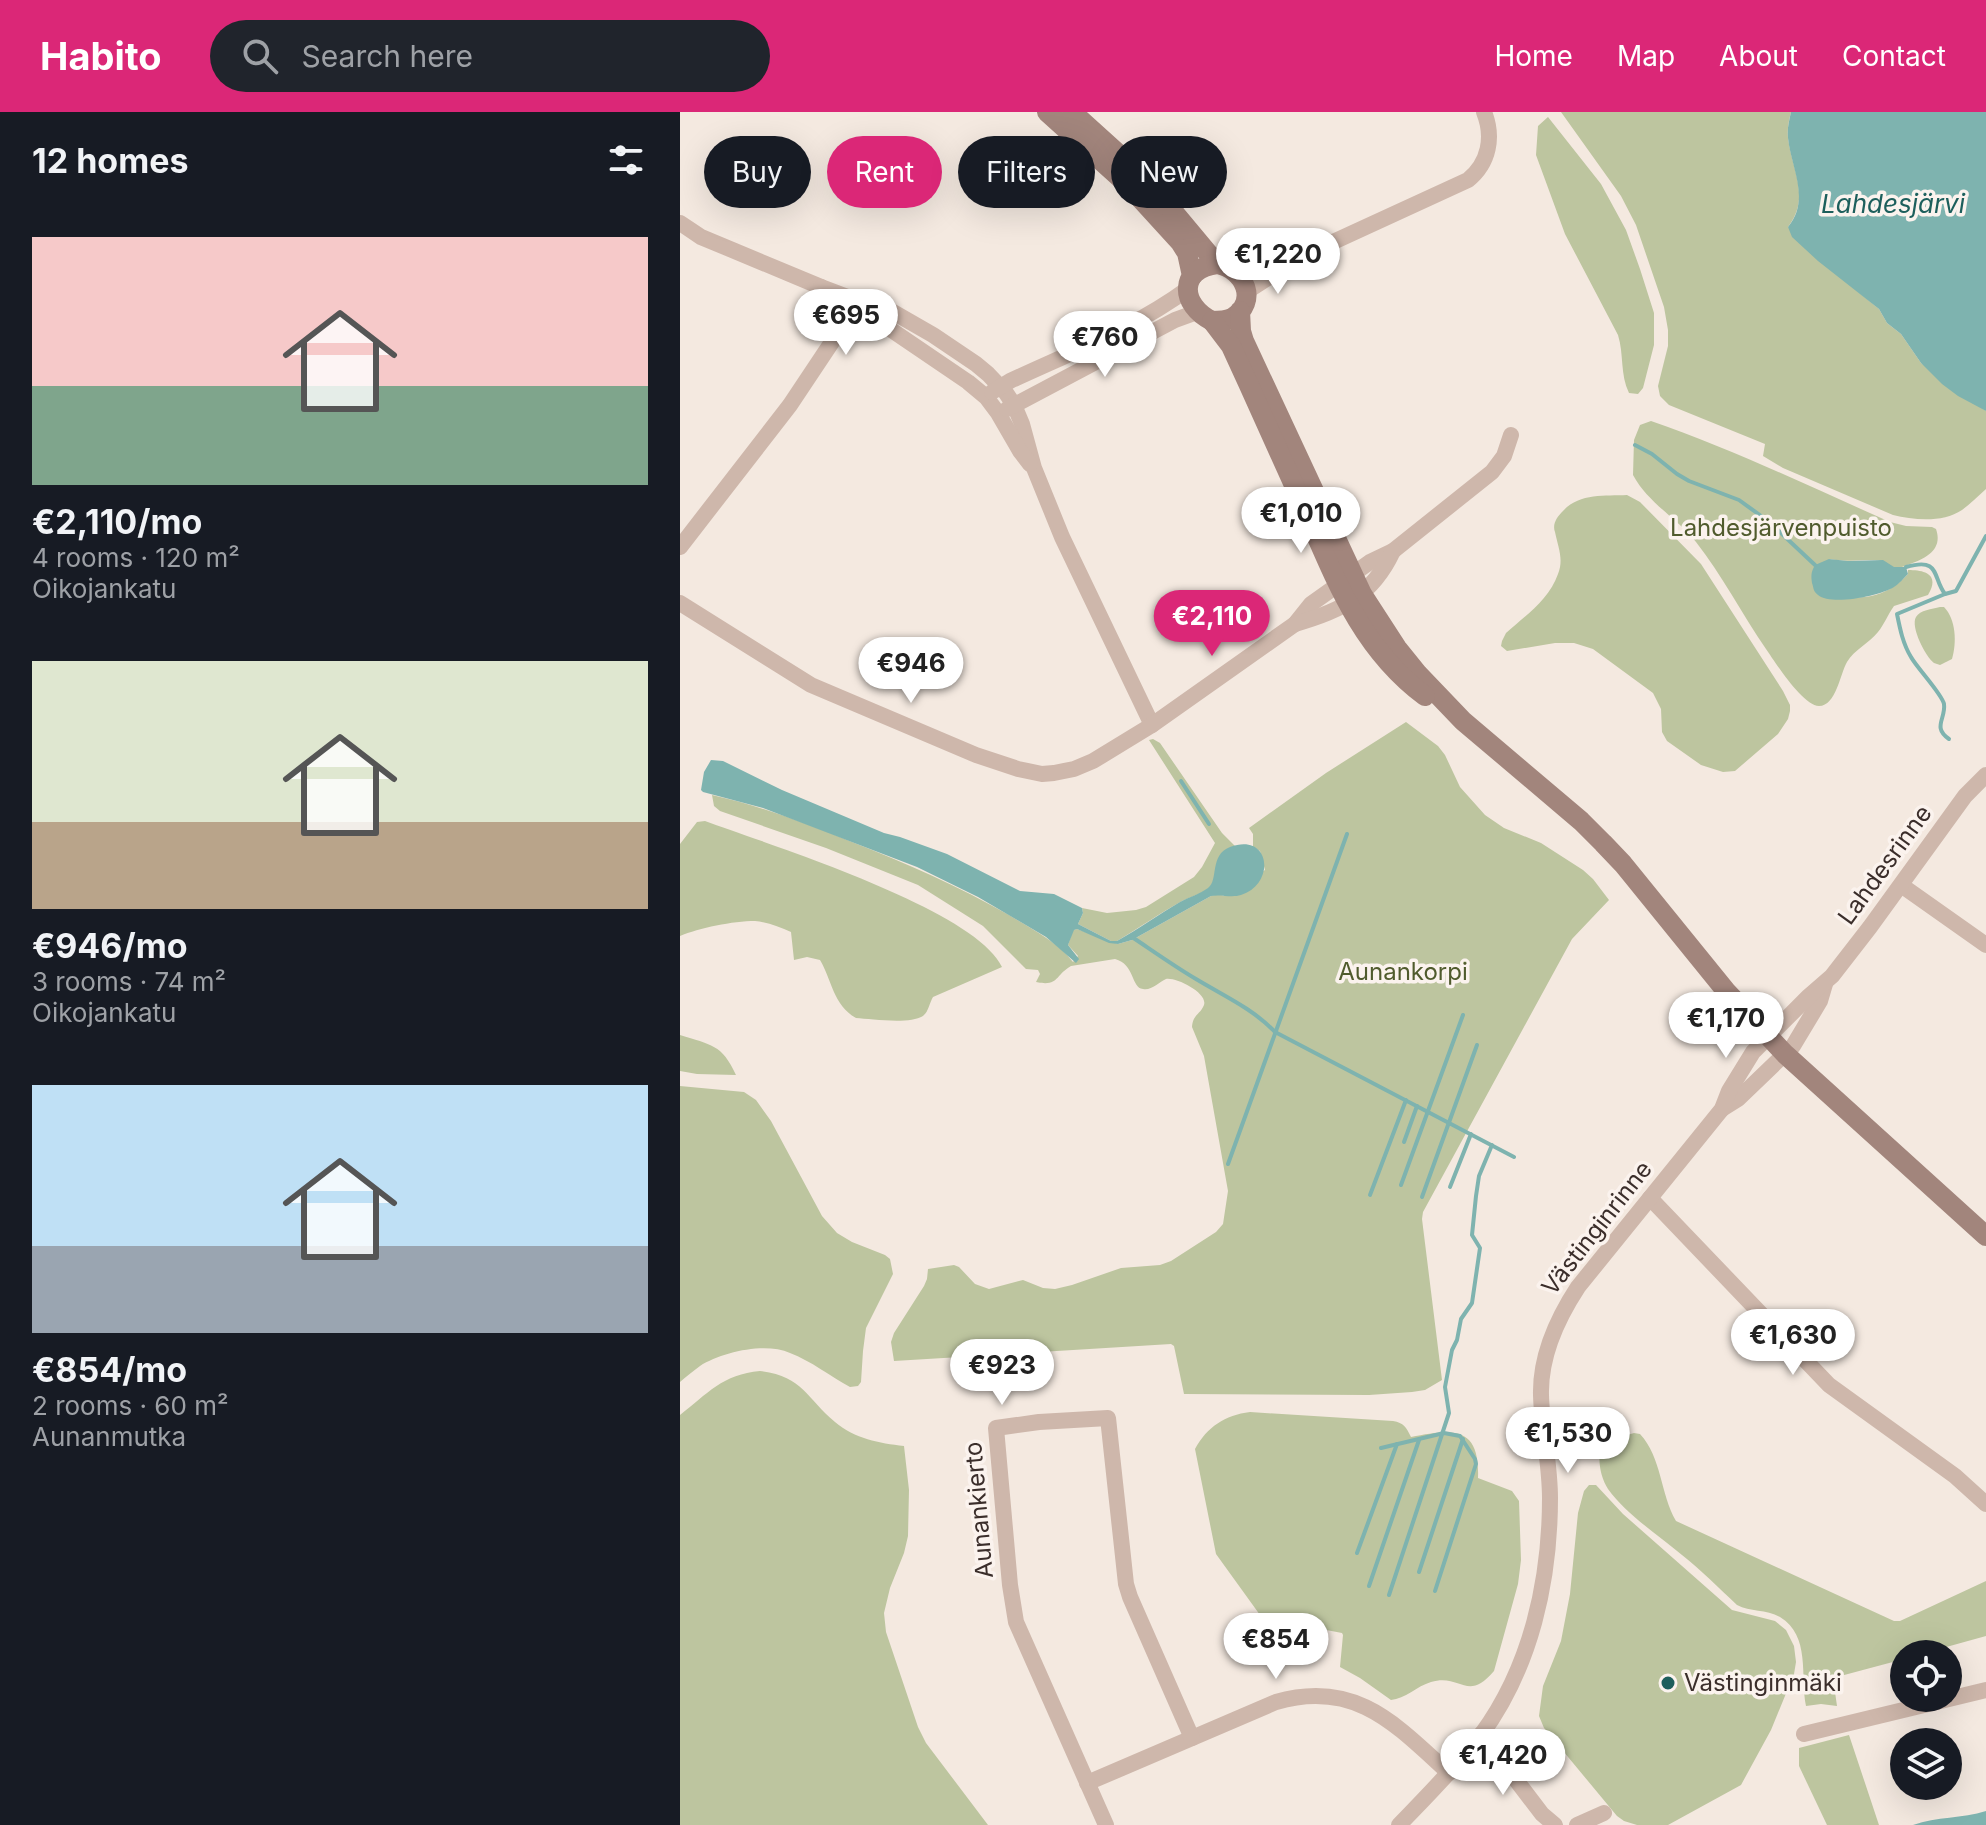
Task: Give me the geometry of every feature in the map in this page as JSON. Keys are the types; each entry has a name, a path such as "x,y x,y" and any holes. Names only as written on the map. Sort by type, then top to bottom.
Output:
{"main road":[{"path":"1047,112 1128,185 1180,242 1189,257 1189,298 1231,346 1384,660 1408,684 1463,721 1581,821 1603,843 1726,991 1785,1054 1986,1236"},
{"path":"1072,112 1146,179 1217,264"},
{"path":"1190,282 1208,265 1228,266 1241,292 1244,341 1350,589"},
{"path":"1205,317 1232,317 1241,292"}],"street":[{"path":"1241,292 1274,274 1283,265 1468,180 1487,154 1490,132 1484,112"},
{"path":"680,223 701,237 821,287 879,304 976,364 1001,387 1014,405 1022,424 1034,468 1062,537 1152,725"},
{"path":"986,397 1169,303 1190,282"},
{"path":"680,547 790,405 832,342 837,329 837,316 831,297 821,287"},
{"path":"850,298 862,310 986,397 1034,468"},
{"path":"998,413 1175,320 1205,317"},
{"path":"680,603 811,685 976,755 1030,773 1054,773 1085,765 1152,725 1295,624 1311,604 1381,575 1393,551 1492,472 1504,456 1511,435"},
{"name":"Lahdesrinne","path":"1768,1036 1825,984 1965,796 1986,775"},
{"path":"1901,885 1986,945"},
{"name":"Lahdesrinne","path":"1785,1054 1811,1018 1824,993 1825,984"},
{"name":"Västinginrinne","path":"1399,1825 1481,1734 1505,1696 1526,1646 1539,1604 1549,1524 1550,1495 1541,1395 1543,1371 1557,1321 1578,1287 1722,1109 1729,1091 1753,1052 1768,1036"},
{"name":"Västinginrinne","path":"1722,1109 1738,1099 1785,1054"},
{"path":"1650,1198 1829,1385 1955,1476 1986,1504"},
{"name":"Aunankierto","path":"1106,1825 1016,1622 996,1428 1108,1418 1126,1584 1192,1738"},
{"path":"1804,1734 1986,1690"},
{"path":"1087,1783 1276,1702 1306,1696 1348,1700 1385,1717 1449,1773"},
{"path":"1481,1734 1542,1814 1555,1825"},
{"path":"1577,1825 1604,1813"}],"green space":[{"path":"1561,112 1791,112 1788,138 1799,194 1795,216 1788,227 1879,309 1921,363 1986,411 1986,489 1962,510 1946,517 1919,519 1893,515 1783,468 1763,456 1765,444 1669,405 1660,396 1658,386 1668,346 1664,307 1636,225 1621,196"},
{"path":"1548,117 1601,184 1626,230 1640,269 1654,313 1654,345 1643,388 1638,394 1629,393 1618,335 1565,234 1536,155 1538,126"},
{"name":"Lahdesjärvenpuisto","path":"1651,421 1741,456 1890,522 1936,529 1937,542 1932,552 1900,568 1877,560 1829,559 1829,599 1881,593 1899,583 1908,570 1929,575 1932,583 1928,595 1894,606 1878,632 1850,658 1830,701 1825,705 1812,704 1790,682 1696,542 1639,485 1633,475 1634,440 1640,425"},
{"path":"1627,495 1640,502 1701,564 1790,705 1788,719 1778,734 1735,771 1723,772 1701,765 1667,741 1662,732 1661,709 1653,693 1593,649 1574,643 1507,651 1501,646 1506,633 1536,607 1554,583 1560,563 1554,529 1559,516 1569,505 1584,498"},
{"path":"1944,607 1951,618 1955,646 1952,659 1940,665 1931,660 1923,648 1915,622 1920,613"},
{"name":"Aunankorpi","path":"1406,722 1438,746 1460,787 1485,815 1504,828 1541,843 1583,870 1609,900 1572,939 1423,1212 1442,1380 1425,1390 1369,1395 1184,1394 1174,1346 1171,1344 894,1361 891,1342 894,1333 924,1286 928,1269 954,1265 975,1284 989,1289 1023,1280 1055,1289 1121,1268 1160,1265 1171,1261 1216,1232 1223,1224 1228,1191 1204,1056 1192,1027 1204,1000 1190,987 1171,979 1149,989 1139,988 1126,966 1115,959 1071,966 1053,982 1036,982 1040,974 1038,970 1026,969 983,926 918,885 826,848 720,811 714,806 712,795 800,822 932,876 1035,930 1073,962 1078,956 1068,945 1073,930 1118,944 1132,940 1211,896 1224,896 1265,870 1260,851 1253,847 1253,834 1249,828 1326,773"},
{"path":"1149,740 1160,743 1222,833 1235,846 1222,854 1210,887 1117,941 1111,941 1078,924 1082,908 1107,913 1146,907 1194,877 1215,843"},
{"path":"705,821 819,862 913,901 984,945 1002,967 933,997 925,1014 919,1018 892,1021 856,1018 842,1006 820,960 807,957 794,960 791,932 755,921 716,926 680,936 680,844 697,822"},
{"path":"680,1035 720,1051 736,1075 680,1071"},
{"path":"680,1086 744,1092 756,1100 771,1121 822,1216 837,1233 890,1259 893,1274 866,1328 861,1382 858,1386 850,1387 790,1353 768,1348 744,1350 720,1357 700,1366 680,1382"},
{"path":"760,1371 795,1383 835,1422 851,1432 876,1442 904,1446 909,1490 908,1536 884,1613 886,1632 926,1743 988,1825 680,1825 680,1415 726,1381"},
{"path":"1250,1412 1393,1421 1404,1426 1411,1437 1451,1432 1468,1440 1474,1448 1478,1478 1512,1491 1519,1501 1521,1560 1518,1584 1494,1671 1485,1680 1470,1686 1441,1680 1431,1682 1391,1700 1340,1667 1342,1633 1260,1615 1216,1554 1195,1449 1205,1434 1218,1423"},
{"path":"1640,1434 1653,1454 1676,1521 1894,1621 1986,1581 1986,1636 1962,1643 1962,1640 1890,1640 1890,1663 1833,1678 1837,1706 1806,1706 1800,1646 1790,1625 1775,1614 1737,1605 1633,1516 1615,1498 1603,1478 1600,1453 1603,1442"},
{"path":"1589,1485 1596,1485 1623,1514 1732,1610 1775,1621 1786,1630 1794,1646 1794,1674 1771,1730 1741,1785 1668,1825 1637,1825 1617,1816 1544,1728 1539,1716 1543,1686 1561,1641 1570,1594 1578,1513 1584,1491"},
{"path":"1849,1735 1879,1825 1827,1825 1799,1766 1799,1748"}],"water":[{"name":"Lahdesjärvi","path":"1791,112 1986,112 1986,411 1942,384 1921,363 1901,334 1887,323 1879,309 1792,237 1788,227 1795,216 1799,194 1788,138"},
{"path":"1829,559 1883,560 1894,567 1906,567 1908,574 1894,587 1878,594 1833,600 1818,595 1812,583 1815,565"},
{"path":"711,760 723,761 884,833 947,854 1020,891 1054,894 1082,908 1078,924 1111,941 1117,941 1208,888 1219,856 1230,847 1244,844 1254,847 1261,853 1264,871 1260,881 1241,895 1211,896 1132,940 1109,943 1074,930 1068,945 1079,959 1076,963 1046,937 978,897 917,867 763,808 703,792 704,772"},
{"path":"1986,1811 1986,1825 1913,1825 1931,1820"}],"waterway":[{"path":"1635,445 1689,481 1739,500 1768,521 1815,565"},
{"path":"1906,567 1930,567 1945,594 1956,591 1986,536"},
{"path":"1945,594 1897,614 1908,652 1944,704 1940,727 1949,739"},
{"path":"1181,781 1209,824"},
{"path":"1228,1164 1347,834"},
{"path":"1132,937 1247,1009 1275,1032 1514,1157"},
{"path":"1401,1185 1463,1015"},
{"path":"1422,1197 1477,1045"},
{"path":"1370,1195 1406,1100"},
{"path":"1404,1142 1417,1106"},
{"path":"1450,1187 1471,1134"},
{"path":"1389,1595 1449,1413 1445,1387 1461,1319 1472,1303 1480,1248 1472,1235 1476,1196 1479,1176 1492,1145"},
{"path":"1381,1448 1444,1433 1460,1436 1475,1459 1476,1464 1435,1591"},
{"path":"1419,1572 1463,1439"},
{"path":"1369,1586 1419,1440"},
{"path":"1357,1553 1397,1444"}],"place":[{"name":"Västinginmäki","path":"1668,1683"}]}
